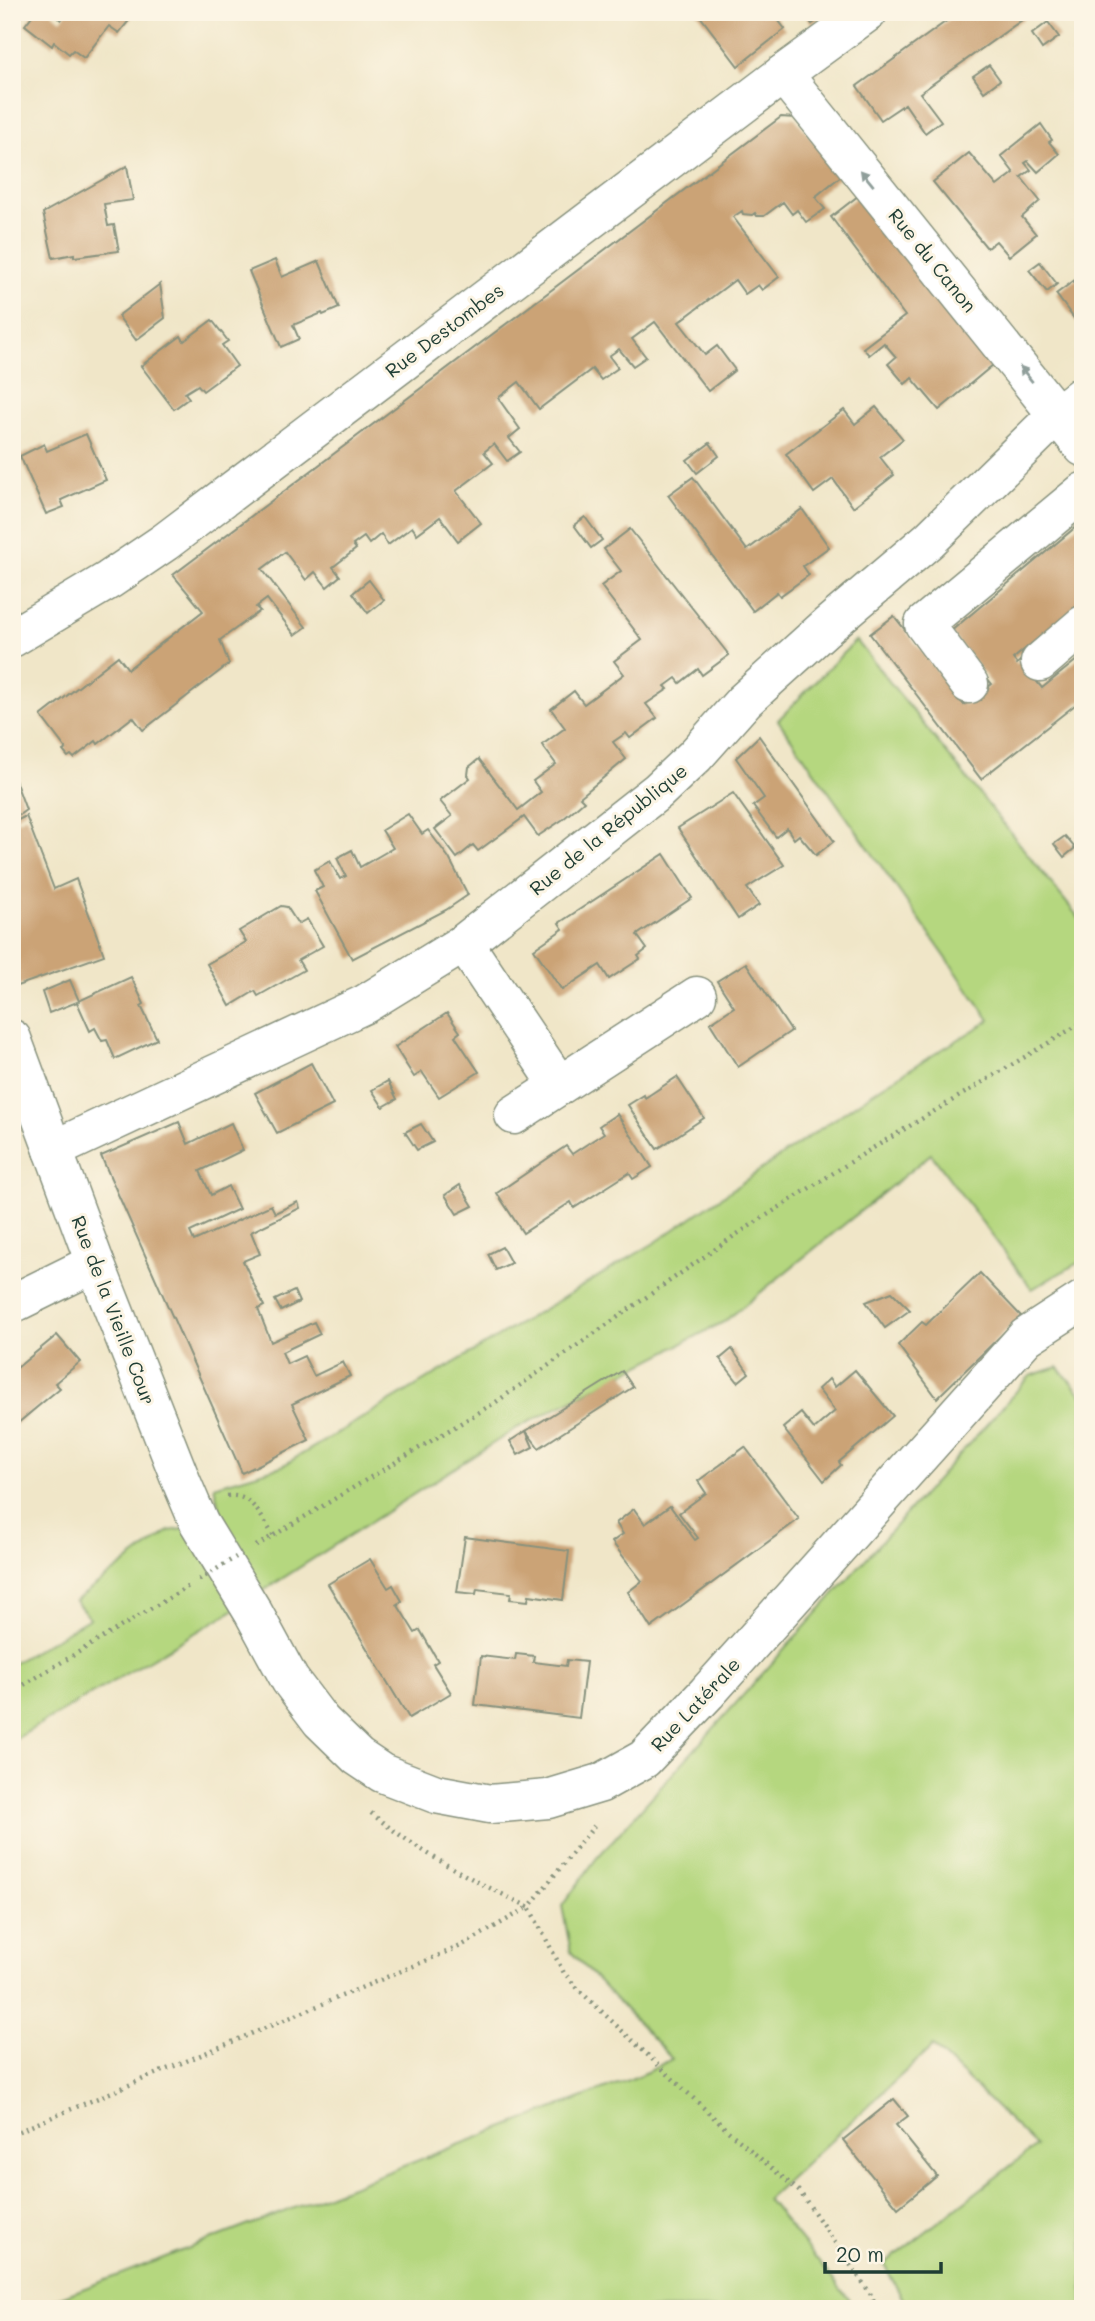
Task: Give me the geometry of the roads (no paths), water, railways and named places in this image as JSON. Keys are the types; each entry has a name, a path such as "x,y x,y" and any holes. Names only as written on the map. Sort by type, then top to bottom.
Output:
{"street":[{"name":"Rue Destombes","path":"12,638 109,580 165,542 868,12"},
{"name":"Rue du Canon","path":"783,74 1070,404 1083,447"},
{"name":"Rue de la République","path":"53,1150 365,1004 464,943 658,791 695,756 744,701 929,540 1070,404"},
{"path":"969,684 924,624 1083,492"},
{"path":"1040,662 1083,625"},
{"path":"464,943 559,1085"},
{"path":"514,1115 697,996"},
{"name":"Rue de la Vieille Cour","path":"12,1040 95,1263 190,1503 233,1562"},
{"path":"12,1304 95,1263"},
{"name":"Rue Latérale","path":"233,1562 285,1672 306,1703 358,1757 382,1773 436,1794 490,1804 520,1803 575,1792 601,1783 644,1759 663,1741 1026,1337 1083,1300"}]}
